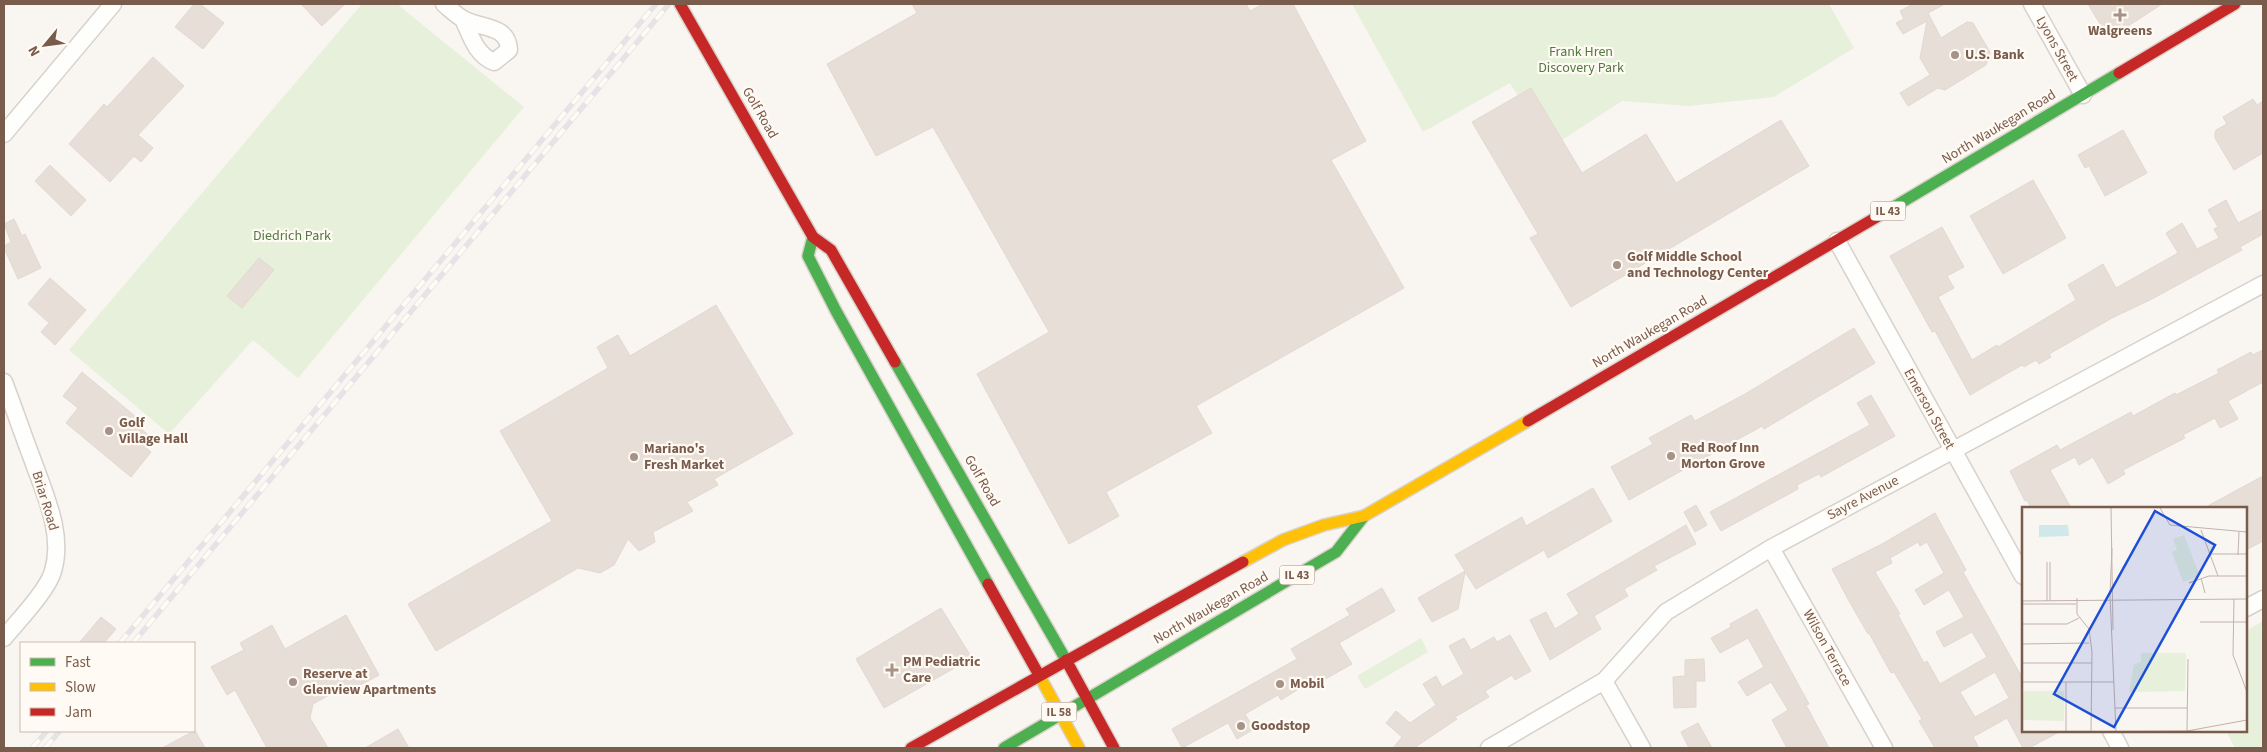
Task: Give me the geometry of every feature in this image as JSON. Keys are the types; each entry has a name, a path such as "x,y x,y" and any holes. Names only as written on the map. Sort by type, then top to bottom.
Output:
{"main road":[{"name":"Golf Road","path":"680,4 813,237 831,250 925,411 1114,748"},
{"name":"North Waukegan Road","path":"1066,660 1283,540 1324,525 1364,516 1837,241 2235,4"},
{"path":"813,237 808,256 836,311 1039,675"},
{"name":"North Waukegan Road","path":"1088,699 1336,552 1364,516"},
{"name":"IL 43","path":"911,748 1066,660"},
{"name":"IL 58","path":"1039,675 1079,748"},
{"name":"IL 43","path":"1004,748 1088,699"}],"street":[{"path":"4,134 112,4"},
{"path":"444,4 464,19"},
{"name":"Lyons Street","path":"2032,4 2083,95"},
{"name":"Emerson Street","path":"1837,241 2022,574"},
{"name":"Sayre Avenue","path":"1489,748 1604,681 1666,612 1771,548 2263,284"},
{"name":"Briar Road","path":"4,382 49,507 56,534 57,553 53,572 47,583 4,638"},
{"name":"Wilson Terrace","path":"1771,548 1884,748"},
{"path":"2247,607 2263,599"},
{"path":"1604,681 1642,748"},
{"path":"2112,732 2120,748"}],"green space":[{"name":"Diedrich Park","path":"362,4 397,4 524,107 298,378 253,340 169,434 69,350"},
{"name":"Frank Hren Discovery Park","path":"1352,4 1829,4 1854,48 1774,97 1689,106 1622,101 1562,140 1531,88 1518,96 1510,83 1423,132"},
{"path":"2263,621 2263,748 2235,748 2227,732 2247,732 2247,630"},
{"path":"1421,638 1428,652 1365,689 1357,676"}],"building":[{"path":"194,4 200,4 224,23 203,49 175,27"},
{"path":"301,4 345,4 322,26"},
{"path":"912,4 1246,4 1250,11 1263,4 1293,4 1366,141 1331,160 1404,288 1196,406 1212,433 1106,492 1119,516 1069,544 977,374 1049,332 933,127 876,156 827,64 917,13"},
{"name":"U.S. Bank","path":"1913,4 1945,4 1928,13 1941,38 1967,22 1973,23 1990,52 1986,65 1945,90 1938,88 1908,106 1900,93 1930,75 1920,58 1927,21 1903,34 1896,23 1904,19 1900,11"},
{"name":"Walgreens","path":"2088,4 2162,4 2125,28 2122,23 2106,34"},
{"path":"153,57 184,86 138,135 153,148 141,162 134,156 110,182 69,144 104,104 107,107"},
{"path":"1531,88 1582,173 1646,134 1676,183 1781,120 1809,166 1571,307 1530,238 1538,234 1472,122"},
{"path":"2253,99 2257,105 2263,101 2263,153 2234,170 2215,138 2216,130 2227,124 2223,117"},
{"path":"2123,130 2147,173 2105,196 2089,166 2085,168 2078,155"},
{"path":"50,165 86,200 71,216 35,181"},
{"path":"2033,180 2066,238 2003,274 1970,216"},
{"path":"2226,200 2238,223 2263,210 2263,234 2240,247 2242,250 2152,299 2112,318 2049,354 2051,357 2039,364 2036,360 2024,367 2022,365 1970,395 1935,331 1932,332 1890,256 1942,227 1964,267 1947,276 1954,288 1938,297 1972,360 1997,345 1998,347 2076,300 2068,285 2103,264 2116,288 2178,253 2166,233 2182,223 2197,249 2219,238 2214,229 2218,227 2208,210"},
{"path":"14,219 22,236 25,234 41,268 18,279 4,248 4,246 11,242 4,224"},
{"path":"259,258 274,270 242,308 227,296"},
{"path":"50,278 86,310 55,345 41,332 49,323 28,304"},
{"name":"Mariano's Fresh Market","path":"716,305 793,434 714,479 718,485 687,502 693,511 653,532 655,542 639,551 628,539 614,565 600,573 578,568 436,651 408,604 552,521 500,431 608,368 597,347 618,335 630,356"},
{"path":"1854,328 1875,363 1764,429 1762,426 1629,500 1611,467 1653,444 1649,438 1691,415 1695,421 1745,394"},
{"path":"2263,350 2263,382 2228,401 2238,419 2220,428 2215,418 2183,435 2185,438 2123,470 2125,474 2108,484 2093,457 2079,465 2075,457 2050,470 2070,507 2030,507 2027,500 2025,501 2010,471 2057,445 2060,450 2131,412 2133,416 2175,393 2176,395 2219,373 2217,370 2251,352 2253,355"},
{"name":"Golf Village Hall","path":"82,372 136,417 133,422 152,438 145,447 151,452 131,477 66,423 78,408 63,396"},
{"path":"1871,395 1895,436 1821,477 1819,474 1797,485 1798,489 1721,531 1710,512 1870,425 1857,403"},
{"path":"2263,476 2263,541 2247,549 2247,507 2206,507"},
{"path":"1593,488 1612,521 1548,558 1544,550 1476,589 1465,572 1458,609 1432,622 1418,598 1465,571 1455,555 1522,517 1526,526"},
{"path":"1696,505 1707,525 1695,532 1684,512"},
{"path":"1935,513 1966,570 1963,572 2022,677 2022,732 2059,732 2029,748 2023,748 2007,718 1973,737 1979,748 1935,748 1919,721 1922,719 1894,672 1891,673 1832,569 1882,544","holes":["1918,542 1920,546 1927,542 1944,573 1915,590 1924,605 1949,590 1964,617 1936,632 1944,647 1972,632 1987,657 1940,684 1927,661 1924,663 1898,615 1900,614 1875,572 1892,563 1890,558","1995,672 2009,698 1975,717 1960,692"]},
{"path":"1686,525 1696,544 1654,566 1657,570 1624,589 1628,596 1594,616 1601,629 1550,660 1530,620 1546,612 1555,629 1579,614 1567,594"},
{"path":"1382,588 1395,611 1339,643 1352,664 1313,686 1310,682 1281,700 1278,695 1245,714 1254,729 1237,739 1228,723 1182,748 1172,729 1297,659 1291,649 1350,615 1346,609"},
{"path":"941,608 972,658 884,708 856,659"},
{"path":"1757,609 1809,704 1806,705 1829,748 1787,748 1772,720 1788,710 1771,682 1747,696 1738,682 1764,667 1748,638 1720,653 1711,638 1731,627 1730,624"},
{"name":"Reserve at Glenview Apartments","path":"346,615 379,675 344,694 340,689 313,704 310,718 328,748 267,748 235,690 227,695 211,667 244,650 240,643 272,625 285,649"},
{"path":"101,617 116,629 105,642 80,642"},
{"path":"1510,635 1531,671 1515,680 1512,675 1485,691 1489,697 1455,717 1457,719 1414,748 1393,748 1402,737 1386,723 1396,711 1410,723 1436,705 1423,684 1436,676 1442,687 1464,674 1449,646 1464,638 1471,650 1494,637 1497,642"},
{"path":"1704,659 1705,681 1696,681 1696,707 1674,708 1673,677 1685,676 1685,660"},
{"path":"1698,723 1712,748 1689,748 1681,732"},
{"name":"Reserve at Glenview Apartments","path":"398,729 409,748 365,748"},
{"path":"195,731 205,748 162,748"}],"railway":[{"path":"121,642 656,4"},
{"path":"134,642 669,4"},
{"path":"32,748 46,732"},
{"path":"45,748 59,732"}],"traffic: fast":[{"path":"1887,211 2119,73"},
{"path":"813,237 808,256 836,311 988,584"},
{"path":"895,362 1066,660"},
{"path":"1004,748 1336,552 1364,516"}],"traffic: slow":[{"path":"1243,562 1283,540 1324,525 1364,516 1528,421"},
{"path":"1039,675 1079,748"}],"traffic: jam":[{"path":"680,4 813,237 831,250 895,362"},
{"path":"2119,73 2235,4"},
{"path":"1528,421 1887,211"},
{"path":"911,748 1243,562"},
{"path":"988,584 1039,675"},
{"path":"1066,660 1114,748"}],"place":[{"name":"Walgreens","path":"2120,15"},
{"name":"U.S. Bank","path":"1955,55"},
{"name":"Golf Middle School and Technology Center","path":"1617,265"},
{"name":"Golf Village Hall","path":"109,431"},
{"name":"Red Roof Inn Morton Grove","path":"1671,456"},
{"name":"Mariano's Fresh Market","path":"634,457"},
{"name":"PM Pediatric Care","path":"892,670"},
{"name":"Reserve at Glenview Apartments","path":"293,682"},
{"name":"Mobil","path":"1280,684"},
{"name":"Goodstop","path":"1241,726"}]}
